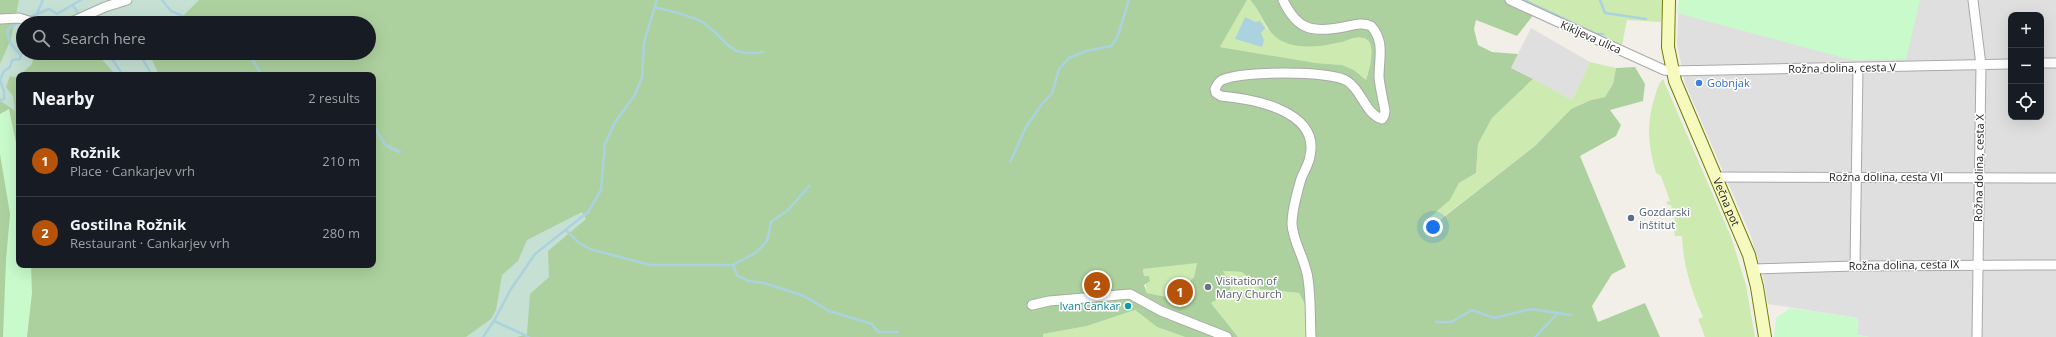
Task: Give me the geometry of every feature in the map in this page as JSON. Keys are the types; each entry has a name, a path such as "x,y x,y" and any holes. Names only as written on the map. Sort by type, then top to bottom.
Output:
{"main road":[{"name":"Večna pot","path":"1669,0 1668,46 1673,72 1743,238 1753,269 1765,337"}],"street":[{"path":"85,16 105,7 127,0"},
{"path":"1283,0 1297,22 1310,28 1333,29 1359,24 1371,26 1378,35 1381,50 1379,78 1385,111 1382,119 1373,113 1353,86 1341,79 1321,75 1282,73 1236,77 1220,80 1215,89 1221,96 1259,102 1274,107 1304,125 1310,134 1310,157 1301,179 1292,222 1293,236 1305,265 1308,279 1311,337"},
{"name":"Kikljeva ulica","path":"1510,0 1664,70 1673,72"},
{"name":"Rožna dolina, cesta X","path":"1973,0 1981,65 1977,337"},
{"path":"0,18 16,18"},
{"path":"2044,63 2056,63"},
{"name":"Rožna dolina, cesta V","path":"1673,72 2008,64"},
{"path":"1855,266 1858,67"},
{"name":"Rožna dolina, cesta VII","path":"1716,177 2056,178"},
{"name":"Rožna dolina, cesta IX","path":"1753,269 1855,266 2056,265"},
{"path":"1032,305 1049,301 1130,294 1161,311 1227,337"}],"shaded area":[{"path":"1679,0 2056,0 2056,337 1869,337 1857,335 1858,318 1768,304 1763,276 1751,236 1685,83 1677,44"},
{"path":"1531,28 1590,62 1572,100 1511,68"}],"green space":[{"path":"0,0 1247,0 1220,47 1316,63 1342,65 1354,70 1366,80 1371,56 1370,44 1368,40 1363,38 1352,38 1342,42 1305,47 1284,42 1272,34 1250,0 1527,0 1538,9 1517,36 1476,20 1474,29 1478,45 1492,52 1518,54 1511,68 1533,79 1492,118 1478,144 1476,173 1459,183 1450,200 1427,220 1431,227 1535,146 1571,109 1591,100 1605,97 1613,84 1616,68 1635,67 1645,84 1643,101 1610,110 1621,125 1616,136 1580,156 1626,267 1612,274 1592,306 1598,322 1645,303 1660,337 1306,337 1307,308 1299,293 1260,289 1242,272 1223,271 1226,276 1230,278 1231,286 1229,293 1211,303 1238,337 1185,337 1157,327 1135,310 1087,326 1043,334 1043,337 0,337","holes":["1197,263 1194,277 1182,289 1187,301 1147,293 1144,285 1150,281 1149,276 1144,276 1143,269"]},
{"path":"19,0 199,0 183,16 16,16 16,60 33,60 32,64 23,72 16,72 16,78 10,76 6,87 13,96 15,111 2,102 0,97 0,64 11,39"},
{"path":"1247,0 1250,0 1255,5 1267,29 1327,45 1357,38 1364,38 1369,42 1371,47 1371,61 1366,80 1354,70 1342,65 1316,63 1220,47"},
{"path":"1527,0 1663,0 1661,22 1627,20 1622,45 1539,9"},
{"path":"1679,0 1920,0 1906,59 1852,60 1677,13"},
{"path":"102,60 152,60 158,72 113,72"},
{"path":"1590,62 1616,68 1613,84 1605,97 1591,100 1571,109 1535,146 1430,227 1427,220 1450,200 1459,183 1476,173 1478,144 1492,118 1533,79 1572,100"},
{"path":"1663,79 1731,237 1746,285 1755,337 1705,337 1698,319 1703,317 1688,277 1682,236 1675,236 1674,231 1677,230 1671,205 1668,205 1666,202 1670,201 1661,176 1656,173 1651,154 1649,135 1650,116 1658,87"},
{"path":"9,109 16,143 16,268 31,268 32,293 27,337 3,337 6,260 10,214 0,154 0,114"},
{"path":"582,212 586,219 548,251 549,277 530,294 527,334 517,337 466,337 491,319 496,310 502,275 518,261 527,240"},
{"path":"1197,262 1194,277 1182,289 1188,301 1147,293 1143,269"},
{"path":"1223,271 1242,272 1260,289 1299,293 1307,308 1306,337 1238,337 1211,303 1229,293 1226,276"},
{"path":"1790,308 1858,318 1857,335 1869,337 1774,337 1776,318"},
{"path":"1135,310 1157,327 1185,337 1043,337 1043,334 1087,326"}],"water":[{"path":"1245,17 1255,22 1260,21 1265,28 1261,33 1264,40 1262,47 1235,39"}],"waterway":[{"path":"37,13 43,0"},
{"path":"33,16 49,9 57,14 81,0"},
{"path":"162,0 171,11 183,16"},
{"path":"483,337 494,321 511,289 535,254 588,212 601,190 605,144 615,122 635,95 642,77 644,42 657,0"},
{"path":"1010,162 1026,127 1042,104 1052,93 1059,69 1069,58 1086,51 1111,46 1117,38 1129,0"},
{"path":"1524,0 1596,34 1603,34"},
{"path":"1600,0 1605,13 1646,19"},
{"path":"73,6 81,16"},
{"path":"654,7 684,15 702,22 734,50 751,53 763,52"},
{"path":"16,24 8,29 8,37 16,49"},
{"path":"0,101 4,99 4,91 0,80 4,71 10,67 12,60 16,60"},
{"path":"113,60 121,72"},
{"path":"143,60 150,72"},
{"path":"253,60 260,72"},
{"path":"376,129 385,145 400,152"},
{"path":"733,265 757,252 767,241 771,222 788,210 809,186"},
{"path":"566,230 579,243 590,249 650,265 733,265 737,275 748,281 764,283 804,296 829,311 872,324 878,332 898,332"},
{"path":"1436,322 1451,322 1472,310 1494,318 1531,309 1571,315"},
{"path":"1535,337 1557,314"},
{"path":"494,321 529,337"}],"place":[{"name":"Gobnjak","path":"1699,83"},
{"name":"Gozdarski inštitut","path":"1631,218"},
{"name":"Gostilna Rožnik","path":"1097,285"},
{"name":"Visitation of Mary Church","path":"1208,287"},
{"name":"Rožnik","path":"1180,292"},
{"name":"Ivan Cankar","path":"1128,306"}]}
